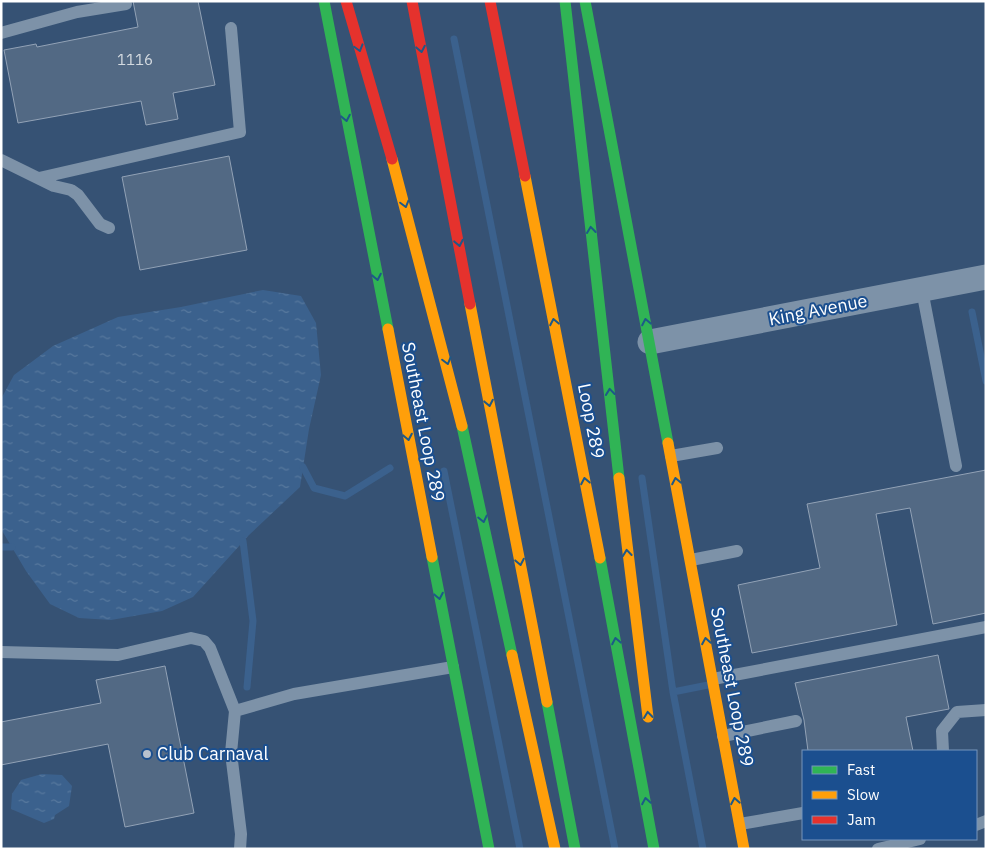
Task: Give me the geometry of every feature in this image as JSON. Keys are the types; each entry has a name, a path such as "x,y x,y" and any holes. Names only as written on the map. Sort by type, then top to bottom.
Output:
{"main road":[{"name":"Southeast Loop 289","path":"324,1 489,849"},
{"path":"346,1 403,195 453,385 555,849"},
{"path":"412,1 575,849"},
{"name":"Loop 289","path":"490,1 618,648 654,849"},
{"path":"565,1 629,569 650,733"},
{"name":"Southeast Loop 289","path":"585,1 744,849"}],"street":[{"name":"King Avenue","path":"650,342 986,277"}],"lane":[{"path":"1,33 77,12 126,4"},
{"path":"39,178 240,132 231,28"},
{"path":"1,160 62,190 71,190 78,195 100,224 109,228"},
{"path":"922,290 956,466"},
{"path":"671,456 717,448"},
{"path":"691,560 737,551"},
{"path":"713,679 986,627"},
{"path":"1,652 118,655 192,638 204,641 210,648 234,711 231,753 241,834 240,849"},
{"path":"234,711 294,694 453,667"},
{"path":"943,750 942,731 958,712 986,710"},
{"path":"723,736 796,721"},
{"path":"740,824 802,813"},
{"path":"878,849 916,840"}],"water":[{"path":"263,290 301,296 316,323 321,375 309,429 300,487 249,535 193,597 162,611 111,620 79,618 50,604 26,571 1,529 1,399 14,375 53,346 118,317 181,307"},
{"path":"42,774 62,775 72,786 69,806 55,815 54,819 44,823 11,809 12,794 21,780"}],"building":[{"path":"133,1 198,1 215,85 173,93 178,119 146,125 141,101 18,123 4,50 36,44 37,47 138,27"},
{"path":"229,156 247,250 140,270 122,177"},
{"path":"986,470 986,613 933,624 910,508 876,514 897,625 752,653 738,585 820,568 807,504"},
{"path":"938,655 949,709 906,717 913,750 808,750 804,720 795,683"},
{"name":"Club Carnaval","path":"165,666 194,813 125,827 108,744 1,765 1,722 101,703 96,680"}],"waterway":[{"path":"454,39 615,849"},
{"path":"972,312 986,381"},
{"path":"303,467 314,488 345,496 390,468"},
{"path":"444,471 520,849"},
{"path":"642,478 673,692 708,685"},
{"path":"243,541 253,621 247,687"},
{"path":"1,547 12,547"},
{"path":"673,692 703,849"}],"traffic: fast":[{"path":"324,1 388,329"},
{"path":"565,1 619,478"},
{"path":"585,1 668,443"},
{"path":"462,426 512,655"},
{"path":"432,557 489,849"},
{"path":"600,558 654,849"},
{"path":"547,702 575,849"}],"traffic: slow":[{"path":"392,159 462,426"},
{"path":"525,176 600,558"},
{"path":"470,304 547,702"},
{"path":"388,329 432,557"},
{"path":"668,443 744,849"},
{"path":"619,478 648,717"},
{"path":"512,655 555,849"}],"traffic: jam":[{"path":"346,1 392,159"},
{"path":"412,1 470,304"},
{"path":"490,1 525,176"}],"place":[{"name":"Club Carnaval","path":"147,754"}]}
